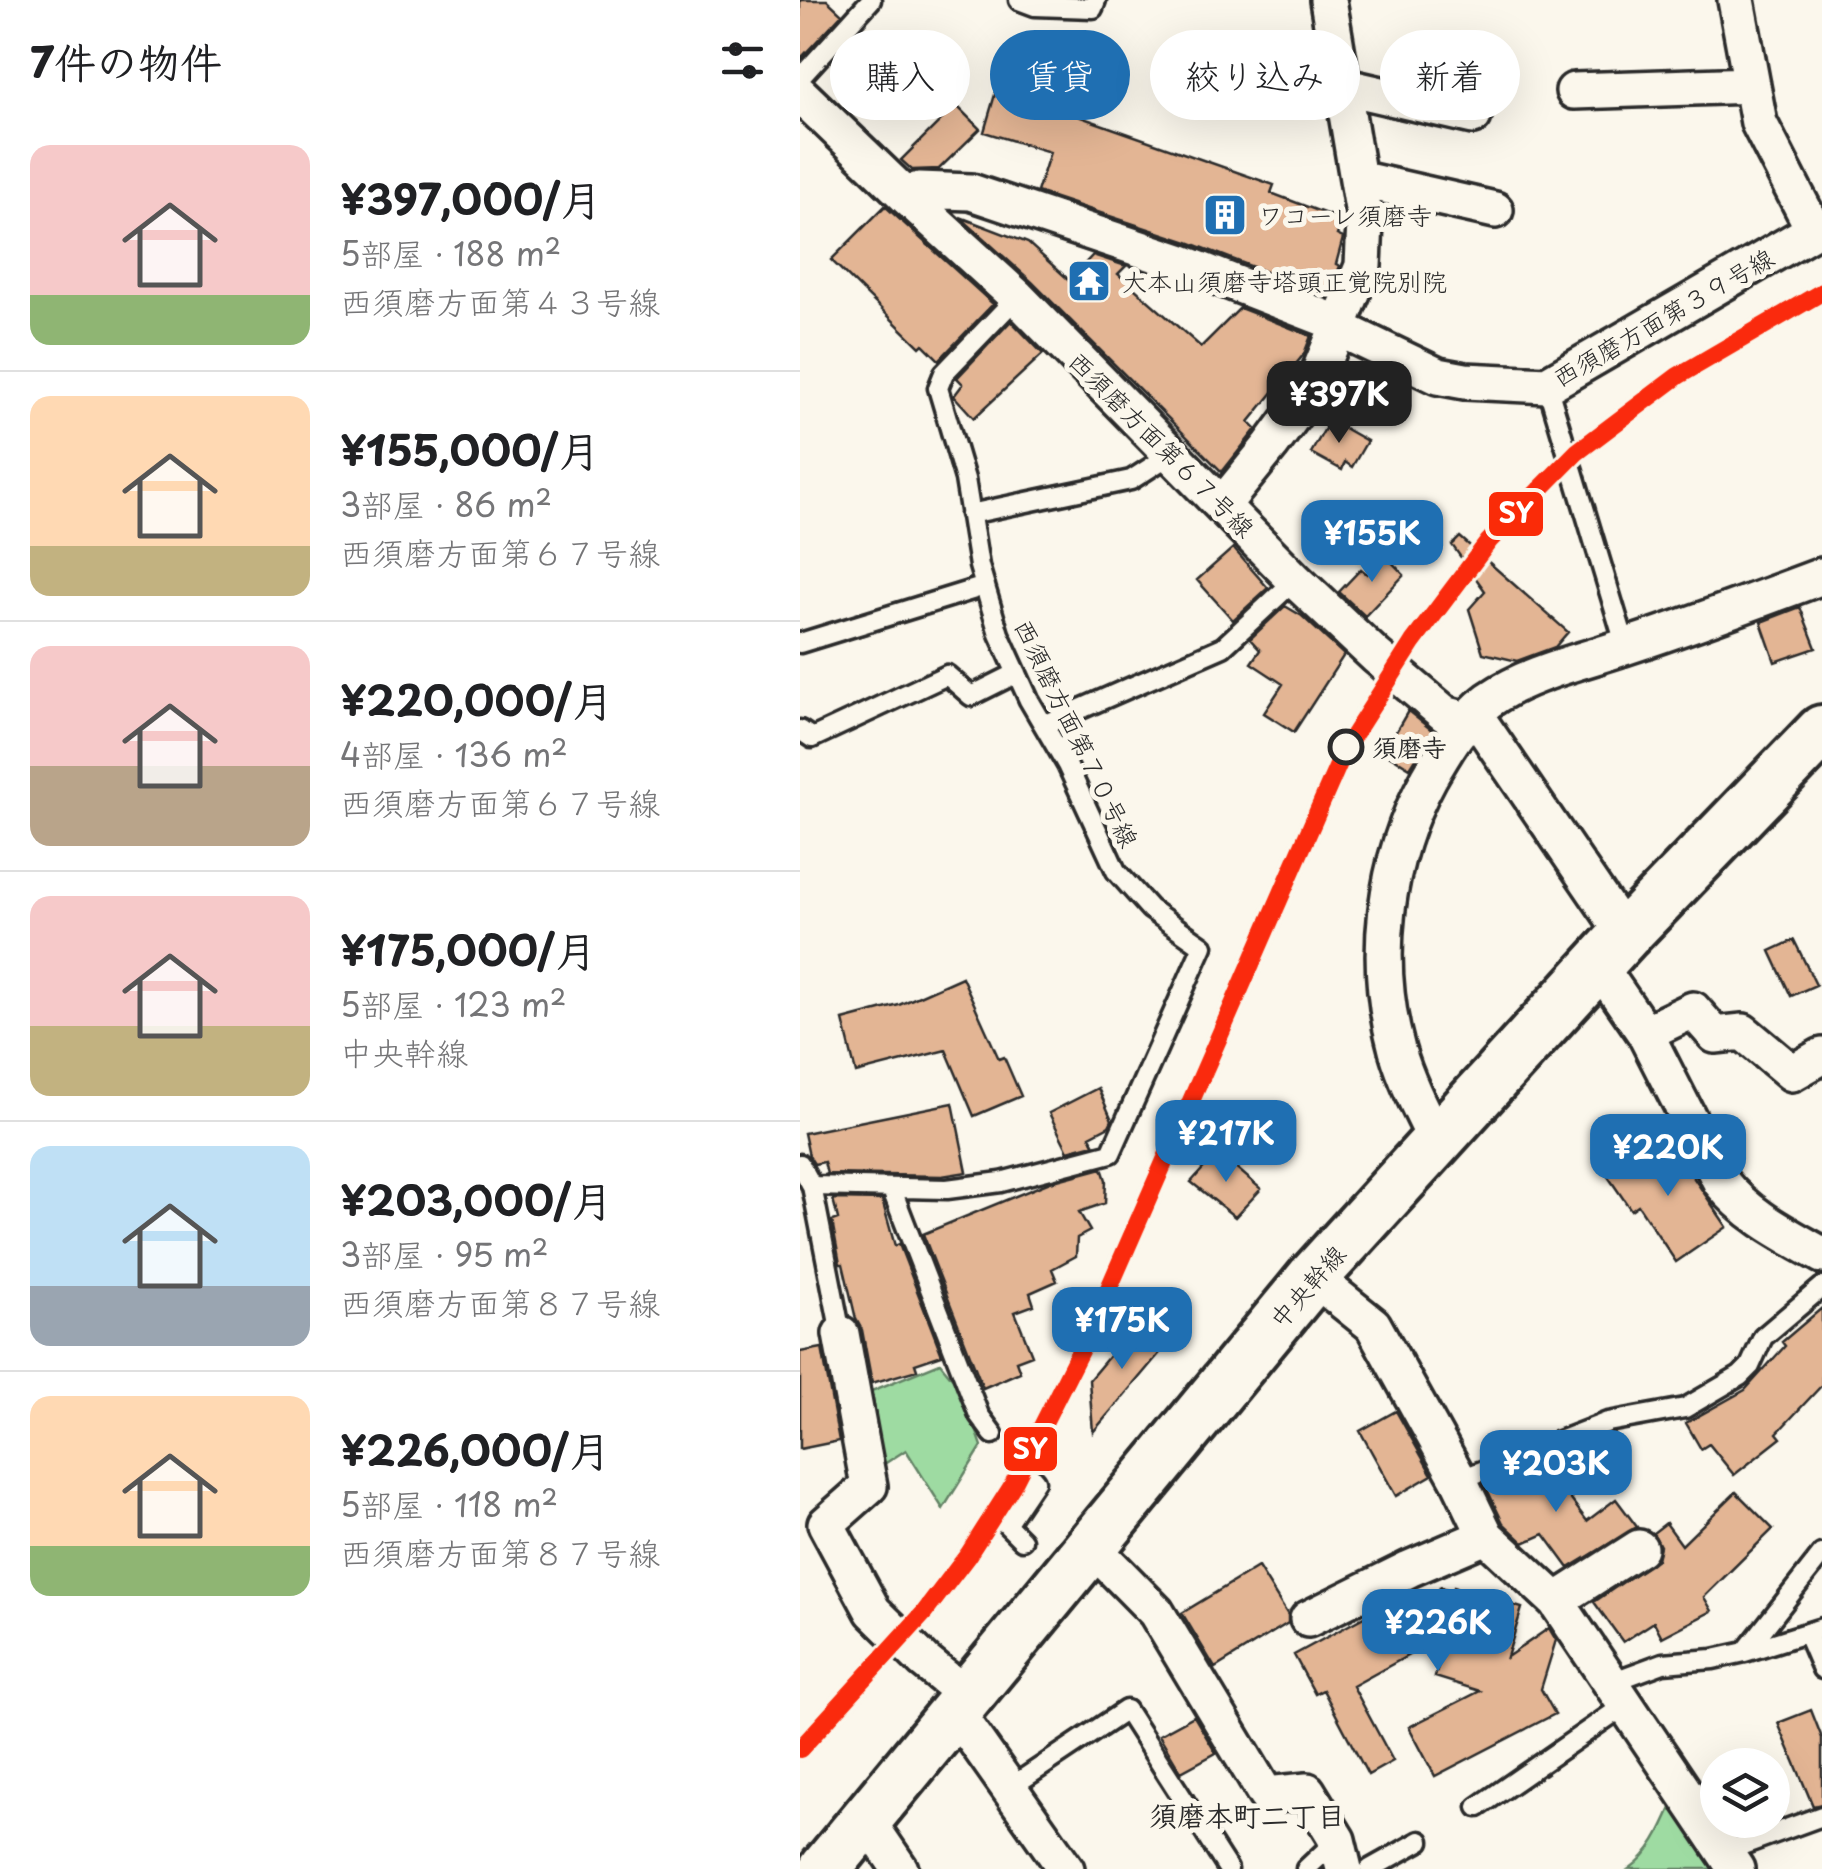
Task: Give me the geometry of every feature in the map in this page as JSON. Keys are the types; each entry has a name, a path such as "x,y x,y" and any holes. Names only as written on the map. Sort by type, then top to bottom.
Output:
{"street":[{"path":"1328,0 1333,30"},
{"path":"1574,90 1752,85 1736,0"},
{"name":"西須磨方面第３９号線","path":"906,196 920,190 971,192 1180,262 1339,326 1438,376 1546,385 1814,230 1758,123 1752,85"},
{"name":"西須磨方面第６７号線","path":"800,94 1017,297 1295,580 1392,671 1445,714 1481,724 1612,950 1645,1033 1728,1191 1756,1216 1822,1255"},
{"path":"1223,504 1312,388 1362,266 1365,221 1348,120"},
{"path":"1358,180 1496,210"},
{"path":"1436,1140 1411,1091 1397,1049 1384,963 1392,876 1404,834 1442,755 1489,700 1531,678 1822,576"},
{"name":"中央幹線","path":"825,1869 1313,1277 1612,950 1822,731"},
{"path":"1645,1033 1693,1010 1715,1035 1743,1032 1792,1073 1822,1056"},
{"path":"1313,1277 1373,1325 1460,1480 1486,1536 1556,1601 1731,1860"},
{"path":"841,1334 870,1486 826,1524 873,1611 924,1660 960,1702 1010,1787 1066,1869"},
{"path":"1308,1619 1409,1568 1486,1536"},
{"path":"1090,1545 1156,1612 1266,1795 1306,1790 1340,1854"},
{"path":"1556,1601 1639,1548"},
{"path":"866,1819 900,1869"}],"lane":[{"path":"800,78 871,0"},
{"path":"1020,0 1035,6 1094,8 1096,0"},
{"name":"西須磨方面第７０号線","path":"892,1190 947,1189 1001,1182 1111,1153 1204,946 1150,909 1116,872 1067,765 999,634 985,586 965,479 938,388 944,373 1017,297"},
{"path":"1546,385 1626,647"},
{"path":"970,514 1131,480 1173,454"},
{"path":"1044,725 1223,648 1295,580"},
{"path":"800,643 985,586"},
{"path":"800,730 812,738 947,675 972,696 1017,673"},
{"path":"800,1164 812,1186 841,1334"},
{"path":"812,1186 892,1190 979,1415 993,1434"},
{"path":"1460,1480 1608,1422 1685,1408 1740,1376 1750,1366 1764,1337 1822,1287"},
{"path":"1022,1540 1006,1524 1035,1481 1028,1474"},
{"path":"1745,1652 1822,1554"},
{"path":"1478,1807 1617,1694 1663,1663 1713,1659 1814,1631 1822,1669"},
{"path":"1010,1787 1126,1710 1228,1869"},
{"path":"1731,1860 1822,1816"},
{"path":"1370,1869 1420,1841"},
{"path":"1306,1869 1340,1854"}],"green space":[{"path":"940,1363 962,1390 982,1446 943,1509 906,1450 878,1468 864,1394"},
{"path":"1678,1792 1720,1869 1629,1869 1653,1844"}],"building":[{"path":"800,0 827,0 842,14 800,59"},
{"path":"990,112 990,120 1089,120 1274,185 1271,193 1342,220 1337,235 1343,238 1336,264 1340,266 1328,296 1188,242 1037,192 1050,152 984,132"},
{"path":"970,119 980,129 939,169 912,170 901,160 941,120"},
{"path":"885,206 993,304 939,360 923,344 920,347 831,260"},
{"path":"960,217 1028,243 1069,280 1093,255 1126,266 1118,274 1201,347 1240,308 1311,336 1304,354 1249,422 1256,429 1222,472 1032,282"},
{"path":"1011,321 1043,354 974,418 954,396 963,384 957,378"},
{"path":"1330,420 1367,441 1352,467 1345,462 1342,470 1311,453"},
{"path":"1460,537 1568,632 1555,647 1517,661 1483,653 1469,609 1485,591 1452,545"},
{"path":"1233,548 1268,588 1233,620 1197,580"},
{"path":"1385,555 1404,575 1365,616 1339,592 1361,569 1367,574"},
{"path":"1285,606 1302,616 1344,655 1294,732 1264,713 1283,684 1251,663 1260,650 1250,639"},
{"path":"1800,607 1816,648 1775,662 1761,622"},
{"path":"1408,711 1433,731 1410,768 1384,752"},
{"path":"1794,940 1816,985 1791,996 1770,951"},
{"path":"962,977 999,1059 1004,1057 1021,1096 974,1116 946,1050 856,1073 843,1020 899,1005"},
{"path":"1098,1088 1112,1120 1109,1126 1090,1136 1094,1144 1068,1151 1049,1113"},
{"path":"953,1103 967,1172 942,1176 827,1174 824,1162 814,1164 809,1156 804,1133"},
{"path":"1666,1137 1727,1227 1676,1262 1638,1205 1631,1210 1607,1175"},
{"path":"1218,1152 1261,1189 1235,1217 1191,1182"},
{"path":"1102,1168 1105,1203 1079,1212 1090,1231 1077,1238 1076,1256 1052,1269 1057,1281 1030,1293 1034,1305 1015,1312 1032,1355 1016,1361 1020,1372 983,1388 923,1234 1050,1182"},
{"path":"833,1199 882,1200 895,1246 899,1244 942,1355 915,1364 917,1370 872,1383 862,1330 840,1264 832,1221 838,1219"},
{"path":"1822,1308 1822,1385 1777,1433 1781,1438 1734,1475 1709,1444 1701,1449 1686,1423 1745,1390 1785,1346 1782,1342"},
{"path":"1137,1323 1165,1347 1093,1432 1089,1380"},
{"path":"822,1348 839,1441 800,1449 800,1352"},
{"path":"1396,1411 1432,1475 1396,1496 1360,1431"},
{"path":"1555,1466 1569,1497 1587,1521 1616,1499 1637,1527 1569,1568 1544,1534 1524,1543 1503,1523 1485,1485 1527,1469 1530,1478"},
{"path":"1736,1492 1773,1529 1704,1597 1712,1611 1662,1637 1654,1622 1623,1642 1594,1602 1657,1559 1660,1546 1653,1533 1666,1523 1682,1545"},
{"path":"1258,1567 1288,1615 1288,1623 1215,1668 1182,1613"},
{"path":"1440,1587 1453,1591 1454,1587 1522,1608 1507,1657 1549,1628 1556,1640 1541,1689 1555,1714 1435,1776 1409,1727 1480,1691 1435,1677 1447,1634 1353,1686 1393,1761 1368,1775 1323,1690 1315,1694 1294,1655 1397,1599 1421,1605 1424,1597 1435,1601"},
{"path":"1811,1710 1822,1738 1822,1804 1813,1806 1778,1723"},
{"path":"1194,1716 1216,1753 1181,1772 1159,1735"}],"transit line":[{"name":"SY","path":"800,1749 924,1613 968,1555 1012,1486 1092,1327 1346,747 1413,642 1489,541 1577,452 1678,376 1822,292"}],"place":[{"name":"ワコーレ須磨寺","path":"1225,215"},
{"name":"大本山須磨寺塔頭正覚院別院","path":"1089,281"},
{"name":"須磨寺","path":"1346,747"}],"district":[{"name":"須磨本町二丁目","path":"1247,1814"}]}
